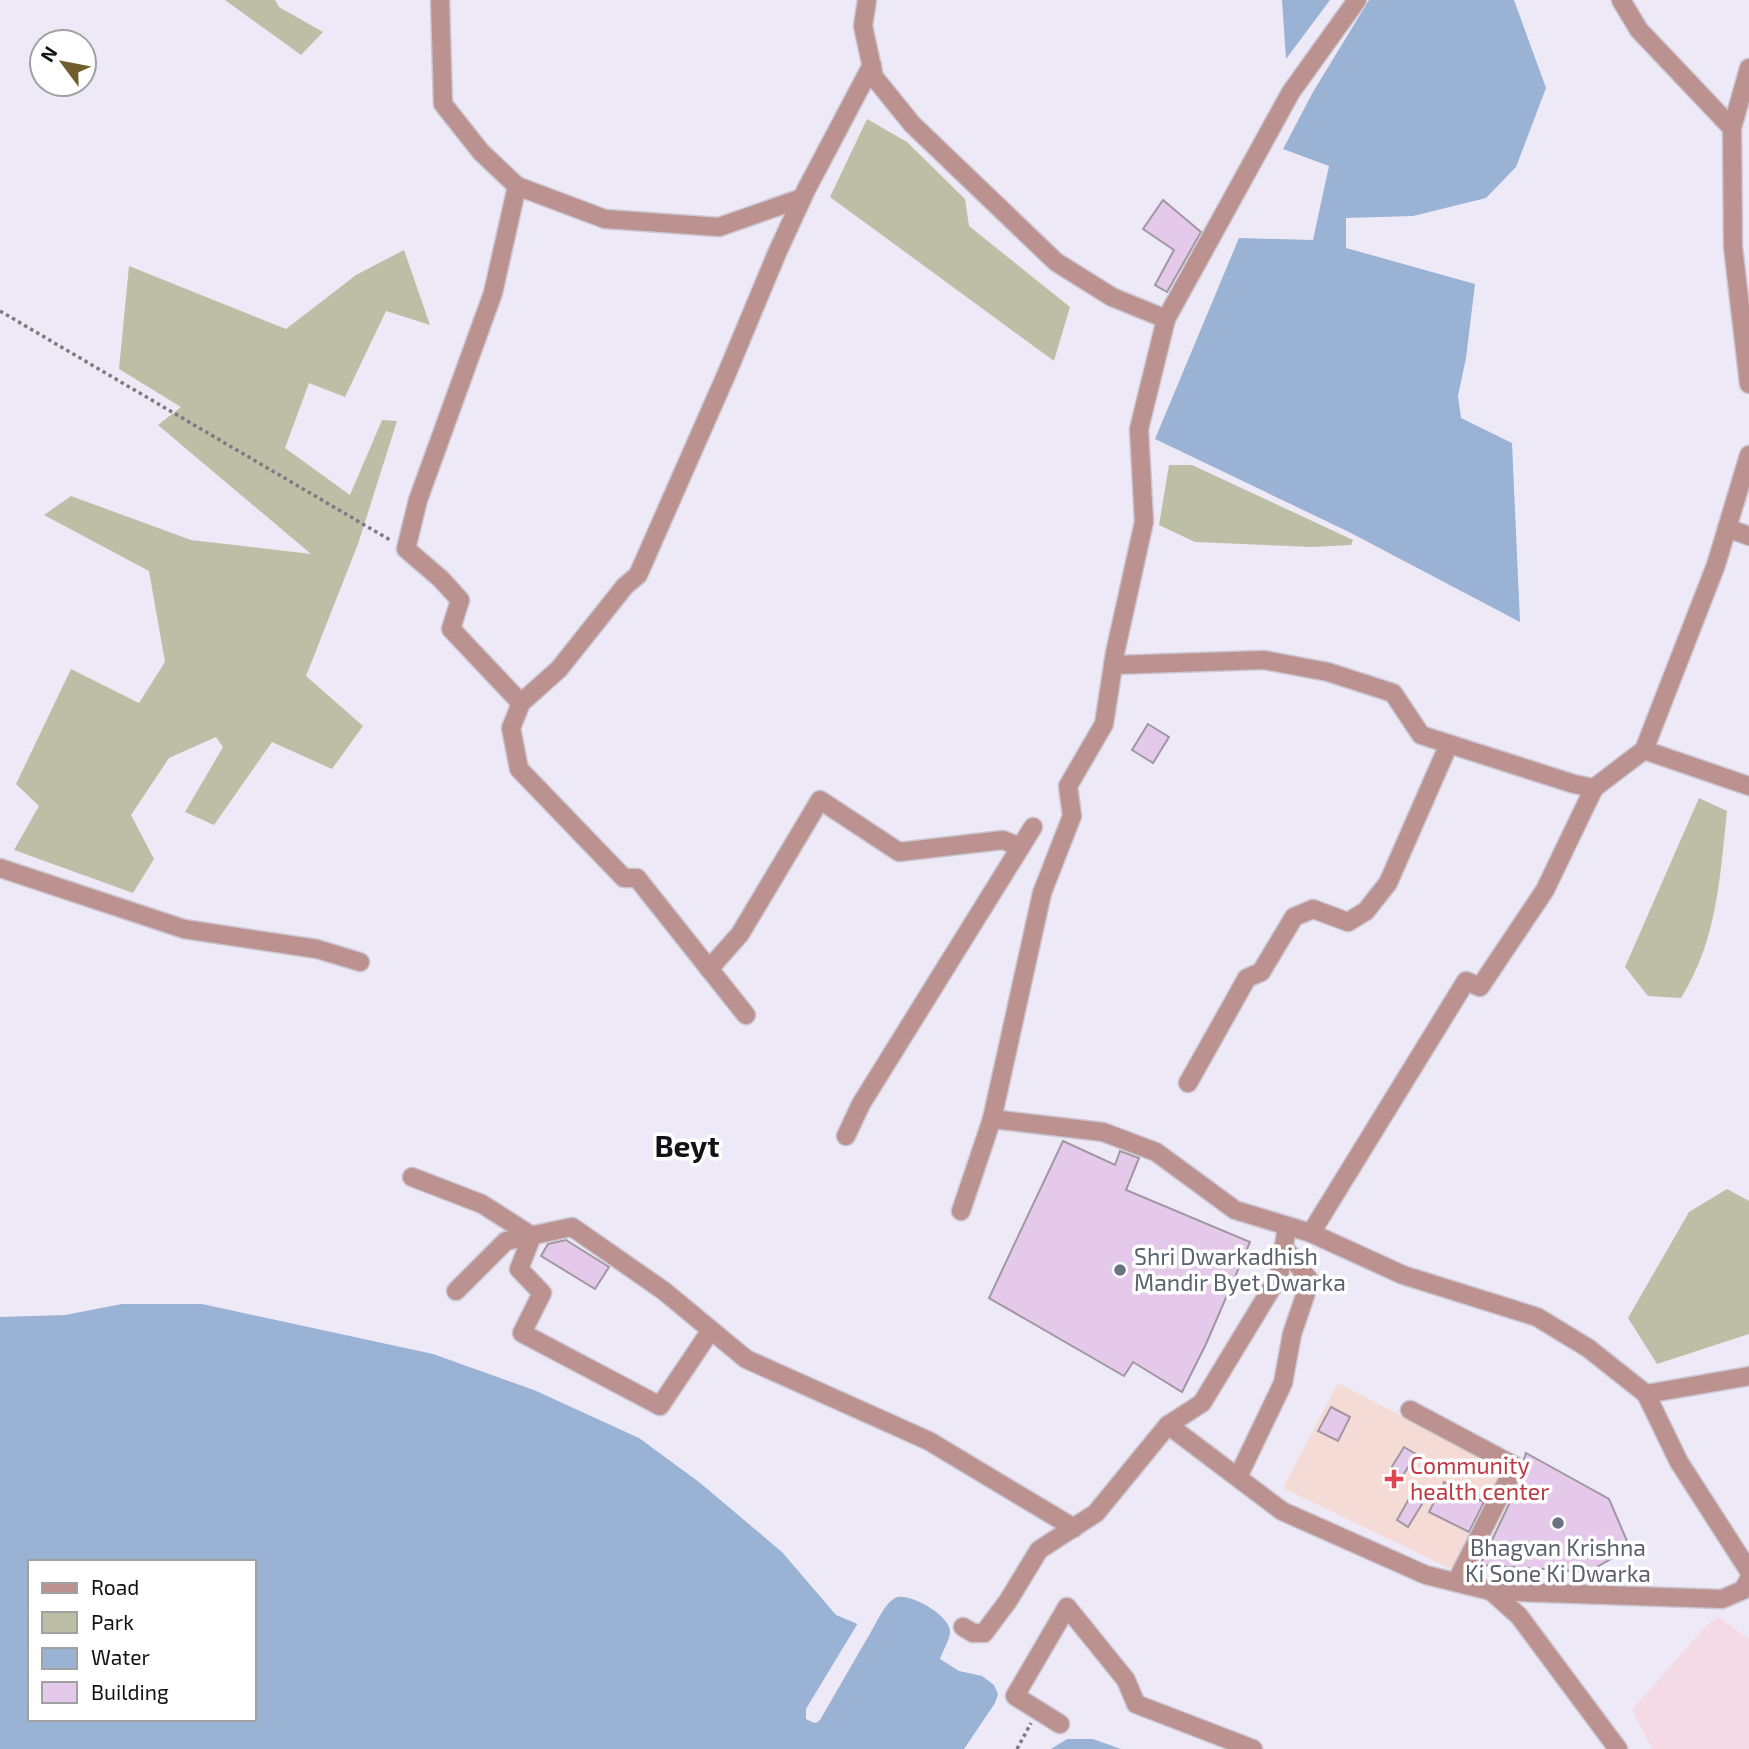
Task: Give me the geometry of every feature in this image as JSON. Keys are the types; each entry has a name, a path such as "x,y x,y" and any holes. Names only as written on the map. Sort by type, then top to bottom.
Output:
{"street":[{"path":"440,0 443,104 481,152 517,186 605,219 719,227 802,198"},
{"path":"867,0 863,26 874,77 912,124 1056,262 1112,297 1166,318"},
{"path":"961,1211 992,1119 1042,893 1072,816 1068,786 1104,724 1113,666 1144,522 1139,429 1166,318 1291,92 1357,0"},
{"path":"1621,0 1639,30 1732,128"},
{"path":"746,1015 637,878 624,878 519,769 511,728 521,703 559,669 625,586 638,575 802,198 872,65"},
{"path":"1749,68 1732,128 1733,247 1749,384"},
{"path":"517,186 493,293 418,500 405,550 441,579 460,600 450,629 521,703"},
{"path":"1311,1233 1466,981 1480,987 1545,890 1594,788 1644,750 1717,565 1749,455"},
{"path":"1727,528 1749,536"},
{"path":"1113,666 1264,660 1328,672 1393,693 1421,735 1594,788"},
{"path":"1188,1083 1247,978 1261,972 1294,917 1313,909 1348,922 1366,911 1388,883 1450,744"},
{"path":"1644,750 1749,786"},
{"path":"709,969 740,934 820,800 900,852 1003,840 1020,847"},
{"path":"846,1136 861,1104 1033,827"},
{"path":"0,868 184,929 317,948 360,962"},
{"path":"992,1119 1103,1132 1156,1152 1235,1210 1311,1233 1403,1275 1536,1317 1588,1348 1646,1394 1679,1461 1749,1571"},
{"path":"412,1177 482,1204 532,1236"},
{"path":"456,1291 506,1241 572,1227 664,1291 746,1359 929,1441 1074,1528"},
{"path":"963,1628 973,1633 984,1633 1008,1601 1040,1549 1096,1513 1168,1425 1202,1403 1279,1276 1287,1227"},
{"path":"532,1236 519,1269 542,1293 522,1333 618,1385 660,1406 711,1330"},
{"path":"1238,1478 1283,1383 1292,1334 1310,1281 1284,1247"},
{"path":"1646,1394 1749,1376"},
{"path":"1410,1410 1515,1465 1456,1582"},
{"path":"1168,1425 1282,1511 1426,1576 1490,1591 1722,1599 1742,1590 1749,1579"},
{"path":"1490,1591 1518,1616 1618,1749"},
{"path":"1060,1724 1015,1696 1067,1608 1126,1680 1136,1704 1253,1749"}],"path":[{"path":"0,310 405,550"},
{"path":"1017,1749 1038,1710"}],"shaded area":[{"name":"Community health center","path":"1338,1383 1506,1470 1455,1571 1283,1488"},
{"path":"1718,1617 1749,1639 1749,1749 1652,1749 1632,1710 1706,1626"}],"green space":[{"path":"225,0 275,0 279,7 323,32 301,55"},
{"path":"867,119 907,142 965,199 969,226 1070,307 1054,361 830,197"},
{"path":"404,250 430,325 386,311 345,397 309,383 285,448 350,495 382,420 397,421 358,544 306,676 363,726 332,769 272,742 214,825 185,812 223,747 216,737 169,758 131,815 154,859 133,893 14,850 39,806 16,784 71,669 139,703 165,662 149,571 44,515 71,496 191,540 311,554 158,425 181,407 119,369 129,266 286,329 356,275"},
{"path":"1169,465 1192,465 1353,540 1351,545 1312,547 1195,542 1159,525"},
{"path":"1699,798 1727,811 1719,884 1710,931 1693,976 1681,998 1648,996 1625,967"},
{"path":"1727,1189 1749,1201 1749,1334 1657,1364 1628,1318 1689,1212"}],"water":[{"path":"1282,0 1330,0 1286,59"},
{"path":"1369,0 1514,0 1546,88 1516,167 1486,198 1413,216 1346,218 1346,248 1475,284 1466,358 1458,396 1461,418 1512,443 1520,622 1349,532 1155,439 1239,238 1313,240 1329,166 1283,149 1313,92"},
{"path":"122,1304 202,1304 433,1354 534,1390 639,1438 699,1482 782,1552 836,1615 872,1630 885,1608 895,1598 909,1598 928,1606 949,1626 950,1633 940,1659 959,1671 982,1676 994,1685 998,1694 995,1703 964,1749 0,1749 0,1317 65,1315"},
{"path":"1067,1739 1093,1739 1121,1749 1051,1749"}],"pier":[{"path":"858,1623 872,1630 820,1720 816,1723 806,1719 806,1709"}],"building":[{"path":"1163,200 1201,232 1167,292 1155,285 1174,250 1143,229"},
{"path":"1148,724 1169,737 1153,763 1132,750"},
{"name":"Shri Dwarkadhish Mandir Byet Dwarka","path":"1063,1141 1115,1165 1120,1151 1139,1158 1126,1190 1250,1242 1182,1392 1133,1362 1124,1376 989,1298"},
{"path":"566,1240 609,1267 595,1289 541,1256 548,1244"},
{"path":"1331,1407 1350,1417 1338,1441 1318,1431"},
{"path":"1404,1447 1416,1454 1402,1477 1390,1470"},
{"name":"Bhagvan Krishna Ki Sone Ki Dwarka","path":"1526,1453 1609,1499 1630,1548 1588,1572 1480,1565 1525,1471"},
{"path":"1444,1482 1484,1502 1469,1532 1429,1512"},
{"path":"1410,1497 1422,1504 1408,1527 1397,1520"}],"place":[{"name":"Shri Dwarkadhish Mandir Byet Dwarka","path":"1120,1270"},
{"name":"Community health center","path":"1394,1479"},
{"name":"Bhagvan Krishna Ki Sone Ki Dwarka","path":"1558,1523"}],"district":[{"name":"Beyt","path":"687,1147"}]}
